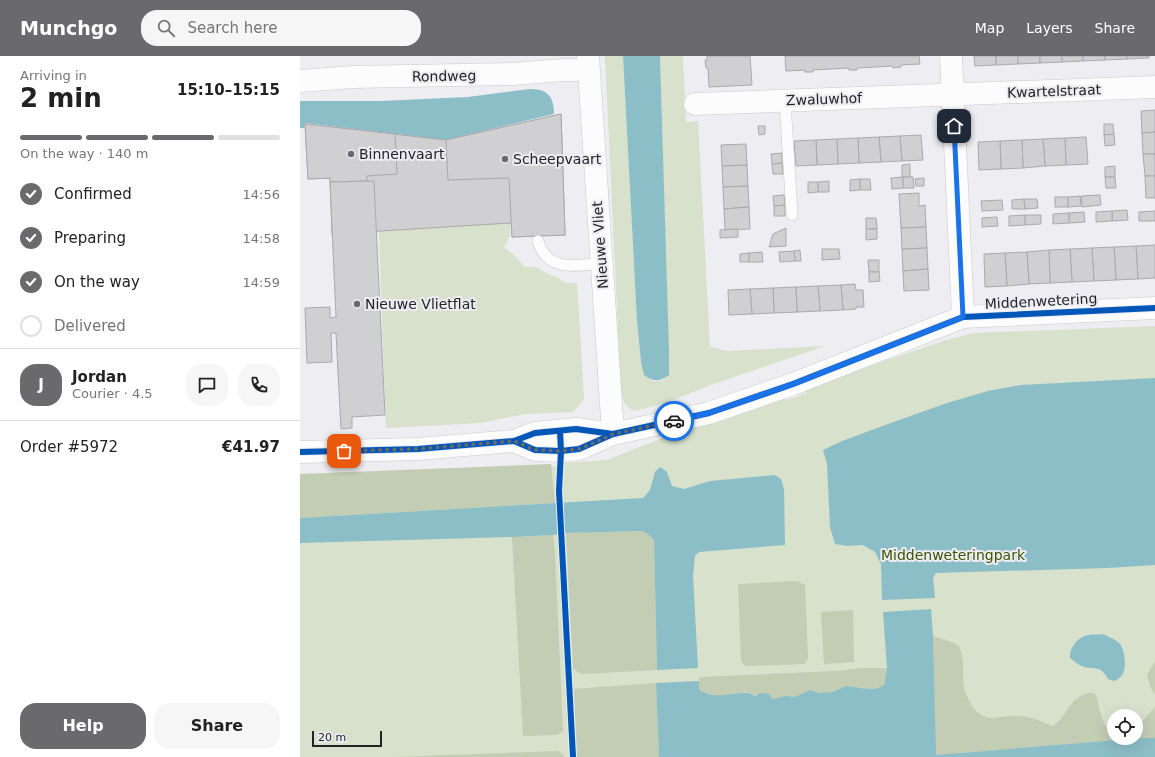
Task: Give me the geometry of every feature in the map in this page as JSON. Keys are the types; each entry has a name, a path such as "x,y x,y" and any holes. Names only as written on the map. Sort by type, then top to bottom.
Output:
{"street":[{"path":"951,56 963,317"},
{"name":"Rondweg","path":"300,81 353,77 513,74 563,70 588,63"},
{"name":"Nieuwe Vliet","path":"588,63 613,434"},
{"name":"Kwartelstraat","path":"953,95 1155,87"},
{"name":"Zwaluwhof","path":"695,104 953,95"},
{"name":"Middenwetering","path":"300,452 418,449 514,441 535,433 576,429 613,434 709,413 793,384 963,317 1155,308"}],"lane":[{"path":"785,101 792,215"},
{"path":"538,241 541,252 552,262 562,265 575,266 601,263"}],"green space":[{"path":"605,56 623,56 637,321 641,362 652,381 661,381 669,375 660,56 683,56 686,122 698,121 710,347 727,351 825,346 654,406 633,411 625,404 621,393"},
{"path":"377,180 510,220 510,235 504,248 513,254 525,267 536,267 557,277 565,283 577,283 584,399 573,412 525,414 481,423 386,428"},
{"name":"Middenweteringpark","path":"1155,326 1155,757 300,757 300,477 564,466 564,463 607,460 685,429 783,394 787,400 806,393 805,388 946,340 974,333"},
{"path":"551,464 555,503 300,518 300,474"},
{"path":"642,531 654,540 657,670 582,674 573,669 566,533"},
{"path":"553,535 563,731 557,735 523,736 512,537"},
{"path":"797,581 805,585 808,658 805,664 745,666 741,661 738,584"},
{"path":"853,610 854,662 824,664 821,612"},
{"path":"933,636 959,646 963,663 963,680 965,691 972,707 978,713 989,718 1013,716 1026,717 1052,726 1062,718 1072,703 1083,695 1092,692 1096,695 1100,711 1107,727 1107,741 935,755"},
{"path":"1155,661 1155,695 1150,686 1147,675"},
{"path":"862,668 887,668 884,685 875,689 846,686 832,692 819,693 810,690 794,697 786,696 772,699 745,692 719,696 706,693 699,689 699,677 836,671"},
{"path":"656,683 659,757 577,757 574,689"},
{"path":"1155,707 1155,738 1143,738 1143,721"},
{"path":"558,751 564,755 564,757 395,757"}],"water":[{"path":"623,56 660,56 669,375 659,380 651,379 644,375 641,362 637,321"},
{"path":"530,89 546,92 549,95 553,103 554,114 445,140 305,123 304,128 300,128 300,101 380,101 468,97"},
{"path":"1155,378 1155,565 1108,568 936,573 933,578 935,598 882,600 881,564 875,552 863,545 847,546 835,544 830,527 827,464 823,450 842,441 888,424 947,403 988,391 1021,385"},
{"path":"660,467 667,472 672,486 684,489 710,481 775,475 781,479 784,489 785,545 699,552 695,556 693,576 698,668 657,670 654,540 642,531 566,533 512,537 300,543 300,518 643,498 650,490 655,472"},
{"path":"931,609 936,755 1107,741 1107,745 1143,745 1143,738 1155,738 1155,757 659,757 656,683 699,681 699,689 714,695 750,693 755,696 761,693 769,694 772,699 786,696 794,697 810,690 819,693 832,692 846,686 875,689 884,685 887,668 883,612"},
{"path":"1103,634 1114,639 1120,644 1124,655 1124,672 1114,681 1108,679 1100,670 1082,666 1070,658 1073,646 1082,637"}],"building":[{"path":"707,56 750,56 752,85 709,87 708,68 706,68 705,60 707,60"},
{"path":"785,56 919,56 920,64 901,65 901,67 893,68 893,66 857,68 857,70 849,70 849,68 813,70 813,72 805,72 805,70 786,71"},
{"path":"974,56 996,56 996,65 975,66"},
{"path":"996,56 1018,56 1018,64 996,65"},
{"path":"1018,56 1040,56 1040,63 1018,64"},
{"path":"1040,56 1062,56 1062,62 1040,63"},
{"path":"1062,56 1083,56 1083,61 1062,62"},
{"path":"1083,56 1105,56 1105,60 1083,61"},
{"path":"1105,56 1127,56 1127,59 1105,60"},
{"path":"1127,56 1149,56 1149,58 1127,59"},
{"path":"1155,110 1155,132 1142,133 1141,111"},
{"path":"561,114 565,235 512,237 511,223 332,234 330,178 308,179 305,124 446,140"},
{"name":"Scheepvaart","path":"561,114 565,235 512,237 509,178 448,180 446,140"},
{"name":"Binnenvaart","path":"305,124 395,134 397,174 367,176 367,181 330,182 330,178 308,179"},
{"path":"1104,124 1113,124 1114,134 1104,135"},
{"path":"758,126 765,126 765,134 759,135"},
{"path":"1155,132 1155,154 1143,154 1142,133"},
{"path":"1114,134 1115,145 1105,146 1104,135"},
{"path":"921,135 923,160 902,161 900,136"},
{"path":"900,136 902,161 881,162 879,137"},
{"path":"879,137 881,162 859,163 858,138"},
{"path":"1086,137 1088,164 1066,165 1065,138"},
{"path":"858,138 859,163 838,164 837,139"},
{"path":"1065,138 1066,165 1045,166 1043,139"},
{"path":"837,139 838,164 817,165 816,140"},
{"path":"1043,139 1045,166 1023,168 1022,140"},
{"path":"816,140 817,165 796,166 794,141"},
{"path":"1022,140 1023,168 1001,169 1000,141"},
{"path":"1000,141 1001,169 979,170 978,142"},
{"path":"746,144 747,165 722,166 721,145"},
{"path":"782,153 782,163 772,164 771,154"},
{"path":"1143,154 1155,154 1155,176 1145,176"},
{"path":"782,163 783,174 773,174 772,164"},
{"path":"910,164 910,177 902,177 902,165"},
{"path":"747,165 748,186 723,187 722,166"},
{"path":"1115,166 1115,177 1105,177 1105,167"},
{"path":"1145,176 1155,176 1155,198 1146,198"},
{"path":"903,177 913,177 914,188 903,188"},
{"path":"903,177 903,188 892,189 891,178"},
{"path":"1105,177 1115,177 1116,188 1106,188"},
{"path":"924,178 924,186 916,186 915,179"},
{"path":"860,179 870,179 871,190 860,190"},
{"path":"860,179 860,190 850,191 850,180"},
{"name":"Nieuwe Vlietflat","path":"374,181 385,415 352,417 352,428 341,429 336,333 331,333 332,362 307,363 305,308 330,307 330,318 336,317 330,182"},
{"path":"829,181 829,192 818,192 818,182"},
{"path":"808,182 818,182 818,192 808,193"},
{"path":"748,186 749,207 724,209 723,187"},
{"path":"919,193 919,206 925,205 926,227 901,228 899,194"},
{"path":"784,195 785,205 774,206 773,196"},
{"path":"1100,195 1101,205 1082,207 1081,196"},
{"path":"1080,196 1081,206 1068,207 1068,197"},
{"path":"1055,197 1068,197 1068,207 1055,207"},
{"path":"1024,199 1025,209 1012,209 1012,200"},
{"path":"1024,199 1037,199 1038,208 1025,209"},
{"path":"1002,200 1003,210 982,211 981,201"},
{"path":"785,205 785,216 774,216 774,206"},
{"path":"749,207 750,229 725,230 724,209"},
{"path":"1127,210 1128,220 1112,221 1112,211"},
{"path":"1112,211 1112,221 1096,222 1096,212"},
{"path":"1155,211 1155,221 1139,221 1139,212"},
{"path":"1084,212 1085,222 1069,223 1069,213"},
{"path":"1069,213 1069,223 1053,224 1053,214"},
{"path":"1025,215 1041,215 1041,224 1025,225"},
{"path":"1025,215 1025,225 1009,226 1009,216"},
{"path":"997,217 998,226 982,227 982,218"},
{"path":"866,218 876,218 877,229 866,229"},
{"path":"926,227 927,248 902,249 901,228"},
{"path":"786,228 786,246 769,247 773,234"},
{"path":"738,229 738,237 720,238 720,230"},
{"path":"866,229 877,229 877,239 866,240"},
{"path":"1155,245 1155,278 1138,279 1136,246"},
{"path":"1136,246 1138,279 1116,280 1114,247"},
{"path":"1114,247 1116,280 1094,281 1092,248"},
{"path":"927,248 928,269 903,271 902,249"},
{"path":"1092,248 1094,281 1072,282 1070,249"},
{"path":"822,249 839,249 840,259 822,260"},
{"path":"1070,249 1072,282 1050,283 1049,250"},
{"path":"800,250 801,261 795,261 794,251"},
{"path":"1049,250 1050,283 1029,284 1027,252"},
{"path":"794,251 795,261 780,262 779,252"},
{"path":"762,252 763,262 749,262 749,253"},
{"path":"1027,252 1029,284 1007,286 1005,253"},
{"path":"749,253 749,262 740,262 740,254"},
{"path":"1005,253 1007,286 985,287 984,254"},
{"path":"868,260 879,260 879,272 869,272"},
{"path":"928,269 929,290 904,291 903,271"},
{"path":"869,272 879,272 880,281 869,282"},
{"path":"855,284 856,290 863,290 864,307 843,310 841,285"},
{"path":"841,285 843,310 820,311 818,286"},
{"path":"818,286 820,311 797,312 796,287"},
{"path":"796,287 797,312 774,313 773,288"},
{"path":"773,288 774,313 752,314 750,289"},
{"path":"750,289 752,314 729,315 728,290"}],"cycle path":[{"path":"514,441 535,450 561,451 579,449 613,434 709,413 793,384 963,317 1155,308"},
{"path":"300,452 418,449 514,441 535,433 576,429 613,434"},
{"path":"560,431 561,451 559,491 573,757"}],"way so far":[{"path":"344,451 418,449 514,441 535,450 561,451 580,449 613,434 674,421"}],"place":[{"name":"Binnenvaart","path":"351,154"},
{"name":"Scheepvaart","path":"505,159"},
{"name":"Nieuwe Vlietflat","path":"357,304"}],"route":[{"path":"674,421 709,413 793,384 963,317 954,126"}]}
